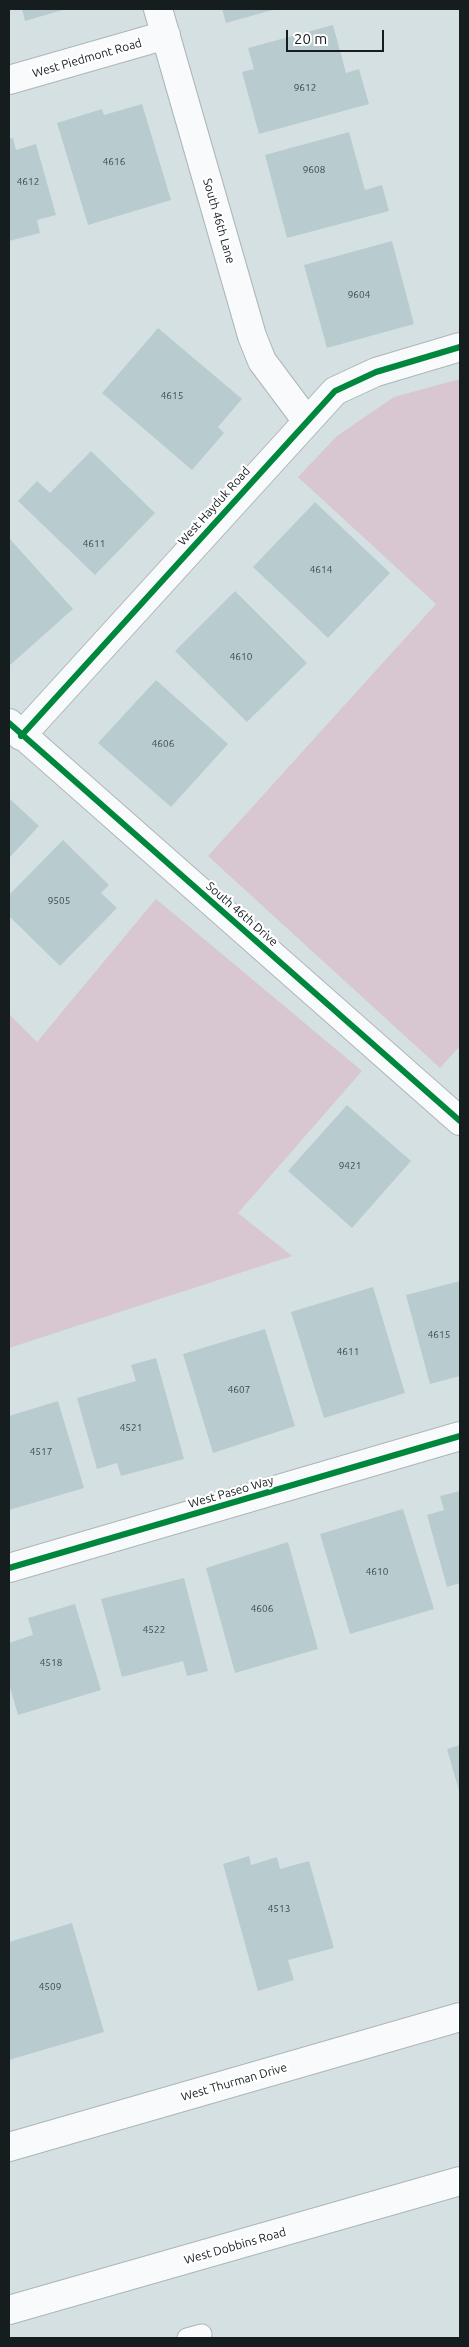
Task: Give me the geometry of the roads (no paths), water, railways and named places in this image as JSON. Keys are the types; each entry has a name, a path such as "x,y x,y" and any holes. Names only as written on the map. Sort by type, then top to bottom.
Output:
{"street":[{"name":"South 46th Lane","path":"158,9 252,336 262,361 306,420"},
{"name":"West Piedmont Road","path":"9,80 166,35"},
{"name":"West Hayduk Road","path":"15,729 334,391 376,372 460,347"},
{"name":"South 46th Drive","path":"15,729 460,1121"},
{"name":"West Paseo Way","path":"9,1568 460,1436"},
{"name":"West Thurman Drive","path":"9,2147 460,2018"},
{"name":"West Dobbins Road","path":"9,2310 460,2180"}]}
